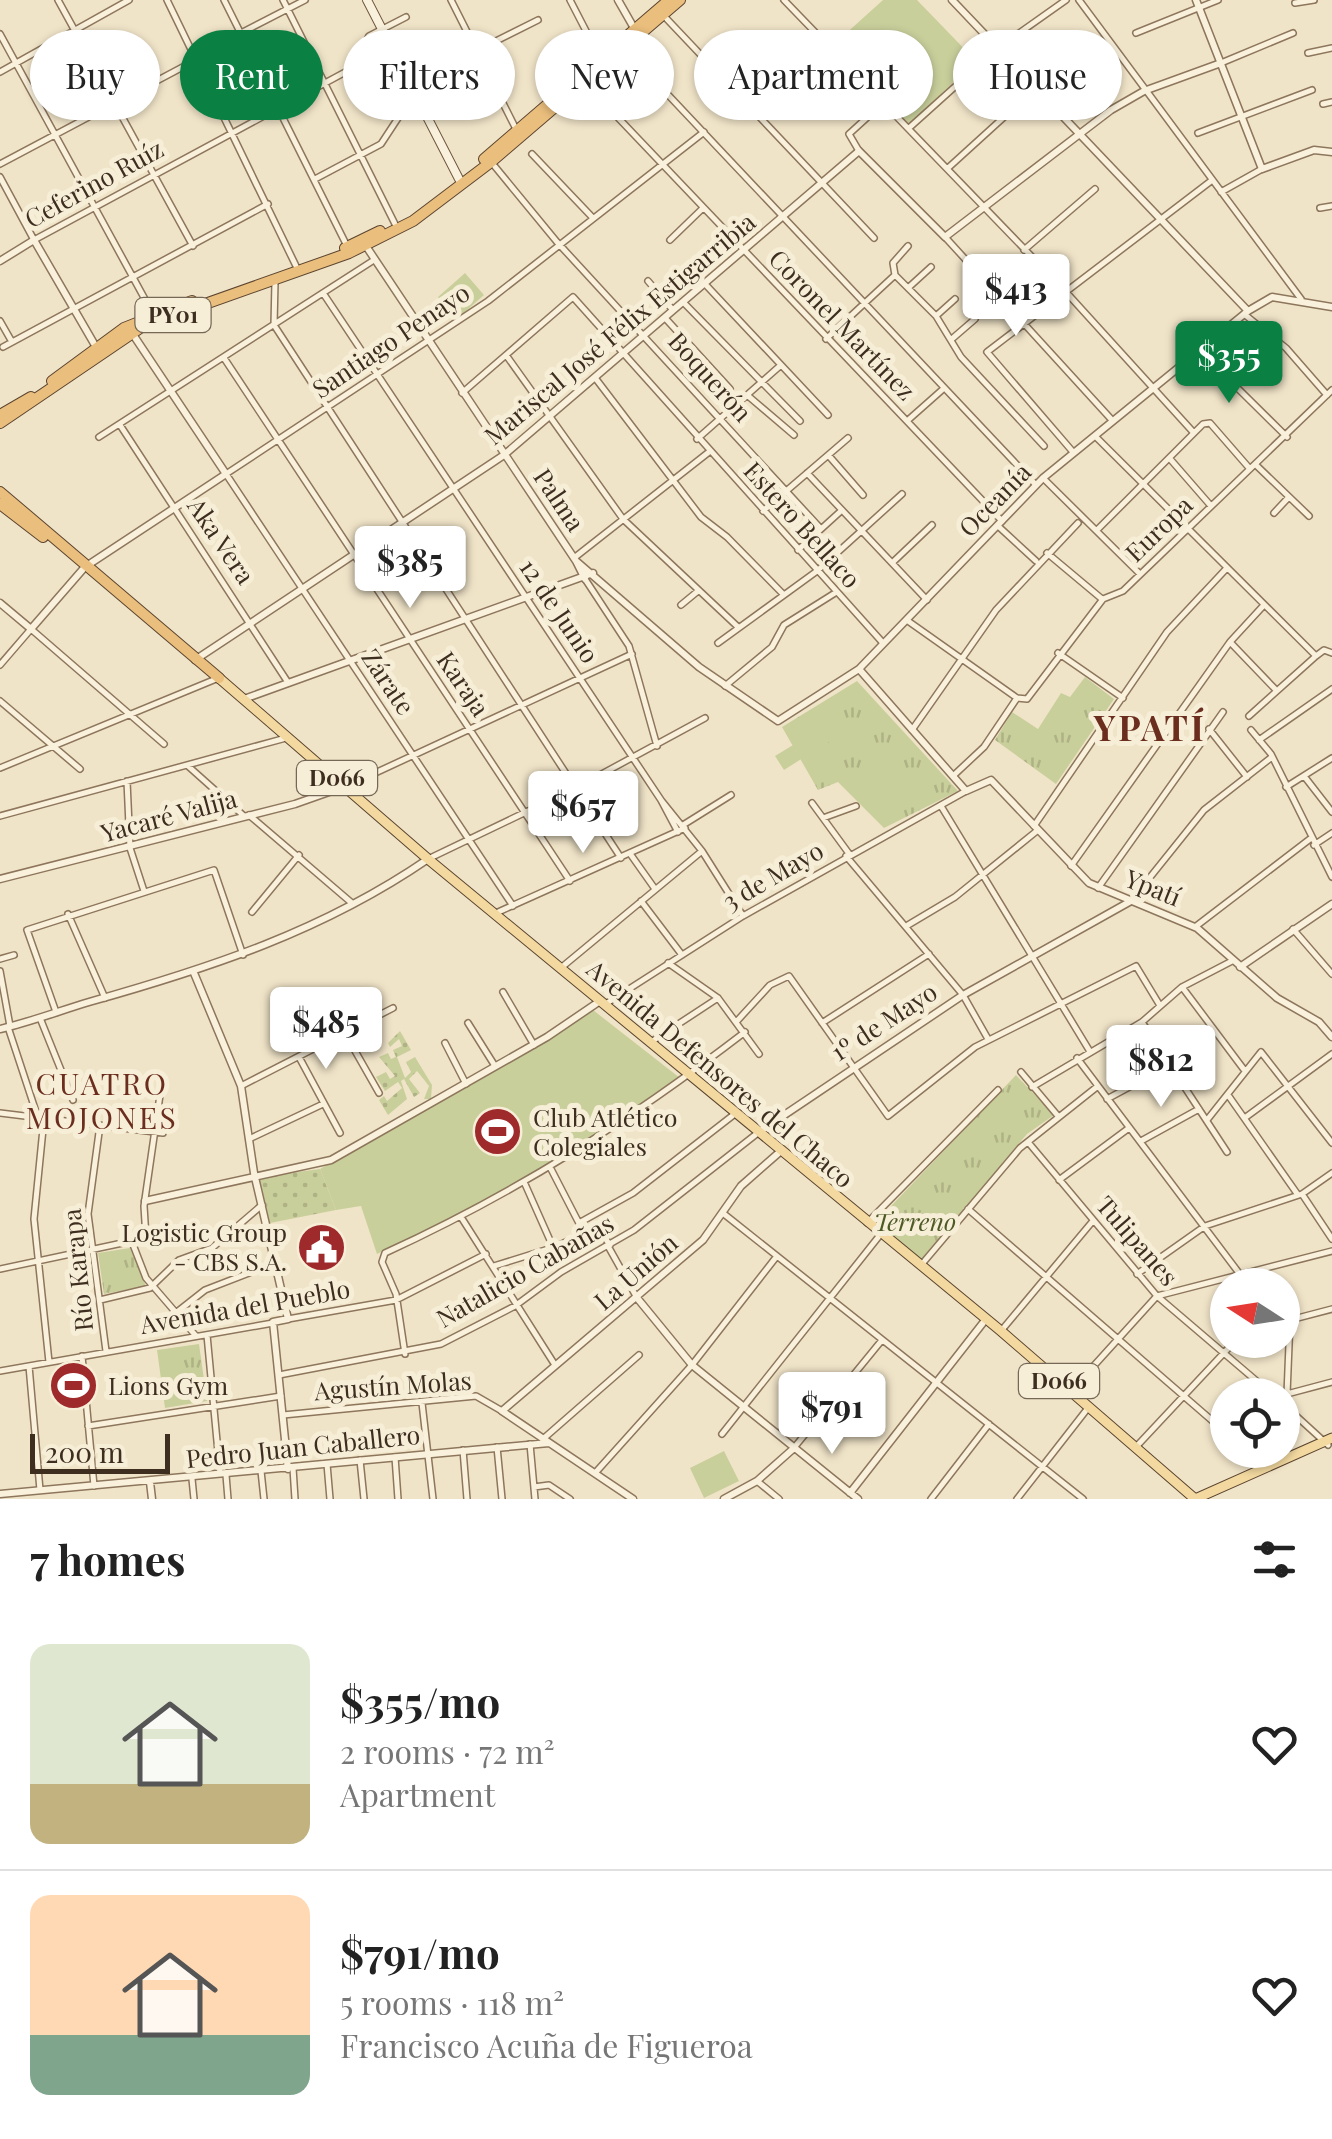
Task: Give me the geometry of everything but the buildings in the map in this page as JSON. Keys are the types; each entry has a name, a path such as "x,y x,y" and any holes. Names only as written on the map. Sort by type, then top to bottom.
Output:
{"highway":[{"name":"PY01","path":"632,30 668,0"},
{"name":"PY01","path":"644,30 680,0"},
{"name":"PY01","path":"0,424 132,332 366,246 413,221 535,114"},
{"name":"PY01","path":"0,415 96,347 153,314 296,266 395,224 491,162 540,120"},
{"path":"0,496 39,528"},
{"name":"Avenida Defensores del Chaco","path":"0,496 219,678"}],"main road":[{"path":"367,0 382,30"},
{"path":"427,120 460,182"},
{"name":"Avenida Defensores del Chaco","path":"219,678 428,859 1001,1331 1195,1499"},
{"path":"1195,1499 1329,1442"},
{"path":"1214,1499 1329,1442"}],"street":[{"path":"58,0 74,29"},
{"path":"0,72 129,0"},
{"path":"168,0 182,30"},
{"path":"224,0 239,30"},
{"path":"283,0 395,224"},
{"path":"247,30 305,0"},
{"path":"450,0 465,30"},
{"path":"570,0 586,30"},
{"path":"618,0 634,28"},
{"path":"784,0 813,30"},
{"path":"952,0 981,30"},
{"path":"1024,30 1066,0"},
{"path":"1079,0 1301,300"},
{"path":"1136,33 1198,4 1218,0"},
{"path":"1295,4 1314,0"},
{"path":"1198,4 1262,169"},
{"path":"662,14 874,238"},
{"name":"Ceferino Ruíz","path":"382,30 406,17"},
{"path":"515,32 538,20"},
{"path":"0,34 153,314"},
{"path":"945,238 1144,91 1292,34"},
{"path":"1308,54 1332,48"},
{"name":"Ceferino Ruíz","path":"325,83 343,73"},
{"path":"909,128 953,88"},
{"path":"1198,133 1312,90"},
{"path":"674,100 1036,485"},
{"path":"1323,104 1332,102"},
{"path":"0,164 83,120"},
{"path":"124,120 193,246"},
{"path":"226,120 296,266"},
{"name":"Ceferino Ruíz","path":"0,261 253,120"},
{"path":"285,120 347,247"},
{"path":"315,179 381,144 397,120"},
{"path":"511,120 516,130"},
{"name":"Coronel Martínez","path":"619,120 1037,562"},
{"path":"864,120 849,134 859,151 1112,418"},
{"path":"901,120 1065,290 1149,388 1194,433"},
{"path":"948,168 1001,120"},
{"path":"1067,120 1246,312 1330,392"},
{"name":"Santiago Penayo","path":"31,629 85,568 488,301 557,242 704,132"},
{"path":"1220,193 1262,169 1316,149 1332,152"},
{"name":"Mariscal José Félix Estigarribia","path":"196,659 504,455 859,151"},
{"path":"532,154 592,217"},
{"name":"Boquerón","path":"491,162 557,242 821,528"},
{"path":"0,177 96,347"},
{"path":"1074,452 987,354 1211,181"},
{"path":"1024,250 1095,189"},
{"path":"3,347 268,204"},
{"path":"1320,208 1332,206"},
{"path":"670,240 702,208"},
{"name":"Palma","path":"366,246 575,560 725,686 778,721"},
{"path":"908,246 893,263 895,275 954,338 962,358 1044,446"},
{"path":"99,438 374,260"},
{"path":"908,288 931,267"},
{"path":"826,339 895,275"},
{"path":"275,279 274,325 621,858"},
{"path":"648,282 674,312"},
{"path":"706,284 828,415"},
{"name":"12 de Junio","path":"324,293 661,800 702,851 743,916"},
{"name":"Estero Bellaco","path":"506,355 572,296 885,644"},
{"path":"1246,312 1272,298 1332,306"},
{"path":"936,316 956,299"},
{"path":"684,303 800,421"},
{"name":"Oceanía","path":"778,721 859,669 1043,478 1246,312"},
{"path":"666,319 730,388"},
{"path":"954,338 975,319"},
{"path":"0,321 12,342"},
{"name":"Zárate","path":"132,332 513,906"},
{"path":"1198,349 1287,437"},
{"path":"462,394 506,355 623,519 738,626"},
{"name":"Karaja","path":"224,358 570,881"},
{"path":"697,438 782,365"},
{"path":"596,379 700,517 727,537 783,594"},
{"path":"907,421 942,389"},
{"name":"Europa","path":"953,776 984,747 1019,699 1026,699 1103,600 1123,591 1330,392"},
{"path":"747,395 794,435"},
{"path":"1097,530 1194,433 1210,423 1309,516"},
{"name":"Aka Vera","path":"120,425 287,681"},
{"path":"1093,434 1316,656"},
{"path":"762,511 848,438"},
{"path":"656,746 632,654 575,560 709,452"},
{"path":"828,455 863,495"},
{"path":"1171,460 1211,506"},
{"path":"807,473 927,600"},
{"path":"1043,478 1140,574"},
{"path":"718,644 817,571 902,494"},
{"path":"1274,513 1289,497"},
{"path":"798,550 842,510"},
{"path":"912,730 961,658 1037,562 1078,523"},
{"path":"892,563 932,525"},
{"path":"1047,553 1103,600"},
{"path":"908,925 956,898 1036,828 1179,616 1226,569"},
{"path":"244,698 593,573"},
{"path":"681,605 698,590"},
{"path":"725,686 772,647 787,622 836,592"},
{"path":"1071,866 1230,642 1264,606"},
{"path":"2,608 164,744"},
{"path":"908,621 1019,699"},
{"path":"0,665 31,629"},
{"path":"1230,642 1276,690"},
{"path":"1249,716 1324,650 1332,654"},
{"path":"1058,653 1123,698"},
{"path":"347,786 632,654"},
{"path":"859,669 966,791"},
{"path":"0,768 219,678"},
{"path":"1259,740 1332,688"},
{"path":"0,702 80,769"},
{"path":"1098,888 1224,712"},
{"path":"6,1027 194,973 288,938 467,838 576,788 706,718"},
{"path":"1209,730 1246,777"},
{"path":"1251,730 1272,757 1332,877"},
{"path":"0,816 290,736"},
{"path":"1130,901 1204,810 1272,757"},
{"path":"1286,787 1332,758"},
{"path":"188,766 354,904"},
{"path":"1304,776 1332,812"},
{"name":"Ypatí","path":"966,791 991,780 1071,866 1098,888 1195,927 1230,962 1242,966 1277,998 1322,1024 1332,1037"},
{"path":"127,781 130,848 144,891"},
{"name":"Yacaré Valija","path":"0,879 130,848 347,786"},
{"name":"3 de Mayo","path":"602,1003 743,916 966,791"},
{"path":"494,914 682,828 731,794"},
{"path":"812,803 848,856 963,995 989,1040"},
{"path":"823,818 856,806"},
{"path":"941,806 1037,958 1089,1050"},
{"path":"1195,927 1312,842 1332,833"},
{"path":"561,968 702,851"},
{"path":"630,854 655,889"},
{"path":"252,912 299,855"},
{"path":"56,1012 30,926 68,914 214,870 229,902 243,955"},
{"path":"641,900 682,954"},
{"name":"1º de Mayo","path":"759,1132 963,995 1037,958 1130,901"},
{"path":"1242,966 1332,904"},
{"path":"68,914 104,998"},
{"path":"1293,929 1332,974"},
{"path":"822,1022 930,953"},
{"path":"0,960 14,955"},
{"path":"1032,1088 1089,1050 1142,1022 1182,987 1230,962"},
{"path":"668,963 718,998 759,1054"},
{"path":"737,1021 770,985 787,975 888,1116 944,1068 989,1040 1136,966 1159,1004"},
{"path":"0,971 6,1027 41,1119 34,1204 49,1362"},
{"path":"194,973 241,1086 255,1176 288,1319"},
{"path":"1182,987 1244,1070"},
{"path":"503,992 534,1045"},
{"path":"651,1042 718,998"},
{"path":"145,1201 331,1160 602,1003"},
{"path":"241,1086 392,1008"},
{"path":"1322,1024 1332,1017"},
{"path":"40,1018 73,1100"},
{"path":"468,1022 495,1066"},
{"path":"1142,1022 1227,1152"},
{"path":"405,1354 396,1300 382,1260 385,1253 551,1169 690,1075 745,1032"},
{"path":"346,1034 380,1093"},
{"path":"445,1043 466,1084"},
{"path":"1207,1120 1261,1052 1332,1143"},
{"path":"1245,1118 1332,1054"},
{"path":"298,1057 340,1133"},
{"path":"1077,1058 1235,1268"},
{"path":"1107,1099 1170,1065"},
{"path":"1021,1072 1058,1116"},
{"path":"920,1266 1028,1142 1098,1086"},
{"path":"0,1269 146,1238 145,1201 160,1094 136,1090"},
{"path":"867,1223 998,1090"},
{"path":"1227,1094 1332,1239"},
{"path":"249,1139 323,1104"},
{"path":"1140,1142 1200,1109"},
{"path":"579,1223 632,1194 736,1112"},
{"path":"0,1113 164,1133"},
{"name":"Río Karapa","path":"100,1125 88,1214 106,1352"},
{"path":"1058,1181 1129,1128"},
{"name":"Natalicio Cabañas","path":"280,1375 405,1354 441,1344 516,1305 561,1272 609,1246 700,1182 759,1132"},
{"name":"Tulipanes","path":"1028,1142 1157,1296 1210,1340"},
{"name":"La Unión","path":"502,1411 703,1240 741,1186 782,1150"},
{"path":"551,1169 583,1232"},
{"path":"1137,1274 1205,1226 1300,1194 1332,1173"},
{"path":"526,1184 553,1247"},
{"path":"100,1300 145,1291 184,1256 218,1244 262,1205"},
{"path":"968,1209 1048,1274 1210,1419"},
{"path":"724,1214 1082,1499"},
{"path":"462,1217 555,1366"},
{"path":"1001,1331 1093,1222"},
{"path":"494,1266 599,1227 638,1298 692,1365 858,1499"},
{"path":"722,1434 880,1235"},
{"path":"132,1242 146,1278 196,1336"},
{"path":"1273,1268 1332,1251"},
{"name":"Avenida del Pueblo","path":"0,1371 396,1300 486,1254"},
{"path":"596,1472 692,1365 777,1256"},
{"path":"177,1312 204,1290 275,1263"},
{"path":"1071,1391 1157,1296 1210,1284"},
{"path":"1300,1316 1331,1313"},
{"path":"850,1493 986,1320"},
{"path":"273,1322 295,1499"},
{"path":"207,1334 228,1499"},
{"path":"724,1499 758,1481 793,1449 882,1340"},
{"path":"546,1441 639,1355"},
{"name":"Río Karapa","path":"82,1356 94,1486"},
{"path":"1136,1448 1220,1358"},
{"name":"Tulipanes","path":"1231,1358 1254,1378"},
{"path":"29,1366 40,1490"},
{"path":"1300,1393 1332,1382"},
{"name":"Agustín Molas","path":"88,1426 281,1396"},
{"name":"Agustín Molas","path":"283,1415 478,1396 502,1411"},
{"path":"422,1401 432,1499"},
{"path":"1016,1499 1088,1408"},
{"path":"502,1411 633,1499"},
{"path":"1300,1414 1329,1442"},
{"path":"931,1499 989,1424"},
{"name":"Pedro Juan Caballero","path":"4,1495 546,1441"},
{"path":"530,1444 535,1499"},
{"path":"497,1447 502,1499"},
{"path":"463,1450 467,1499"},
{"path":"395,1457 398,1499"},
{"path":"360,1460 364,1499"},
{"path":"327,1464 330,1499"},
{"path":"261,1471 264,1499"},
{"path":"192,1479 194,1499"},
{"path":"758,1481 779,1499"},
{"path":"150,1482 152,1499"},
{"path":"534,1487 549,1485 570,1499"},
{"path":"740,1490 746,1499"}],"green space":[{"path":"883,0 917,0 953,37 953,83 933,101 933,30 850,30"},
{"path":"465,273 484,295 457,319 438,297"},
{"path":"1085,677 1114,699 1056,784 995,740 1012,712 1038,729 1061,693 1070,697"},
{"path":"857,681 958,791 884,828 838,782 818,790 782,727"},
{"path":"827,712 841,734 808,756 804,752 806,756 784,770 775,756 798,742 794,734"},
{"path":"886,767 912,794 888,817 863,791"},
{"name":"Club Atlético Colegiales","path":"593,1010 680,1078 532,1178 377,1254 361,1206 336,1210 320,1169"},
{"path":"400,1031 411,1050 397,1057 405,1078 411,1072 406,1062 415,1057 432,1085 431,1099 424,1099 429,1086 417,1071 409,1079 420,1093 414,1097 404,1079 401,1081 407,1099 388,1115 379,1100 384,1096 387,1101 402,1088 398,1082 385,1091 376,1077 386,1072 390,1079 395,1076 379,1057 388,1053 391,1059 396,1057 393,1050 402,1046 399,1039 390,1047 388,1043"},
{"name":"Terreno","path":"1016,1075 1054,1115 1027,1134 919,1262 874,1224"},
{"path":"320,1169 336,1210 270,1223 259,1177"},
{"path":"130,1248 146,1286 104,1294 98,1253"},
{"path":"199,1344 207,1401 165,1408 157,1350"},
{"path":"724,1451 739,1481 704,1498 690,1468"}],"place":[{"name":"Club Atlético Colegiales","path":"498,1132"},
{"name":"Logistic Group - CBS S.A.","path":"322,1247"},
{"name":"Lions Gym","path":"73,1386"}],"district":[{"name":"YPATÍ","path":"1150,729"},
{"name":"CUATRO MOJONES","path":"102,1102"}]}
